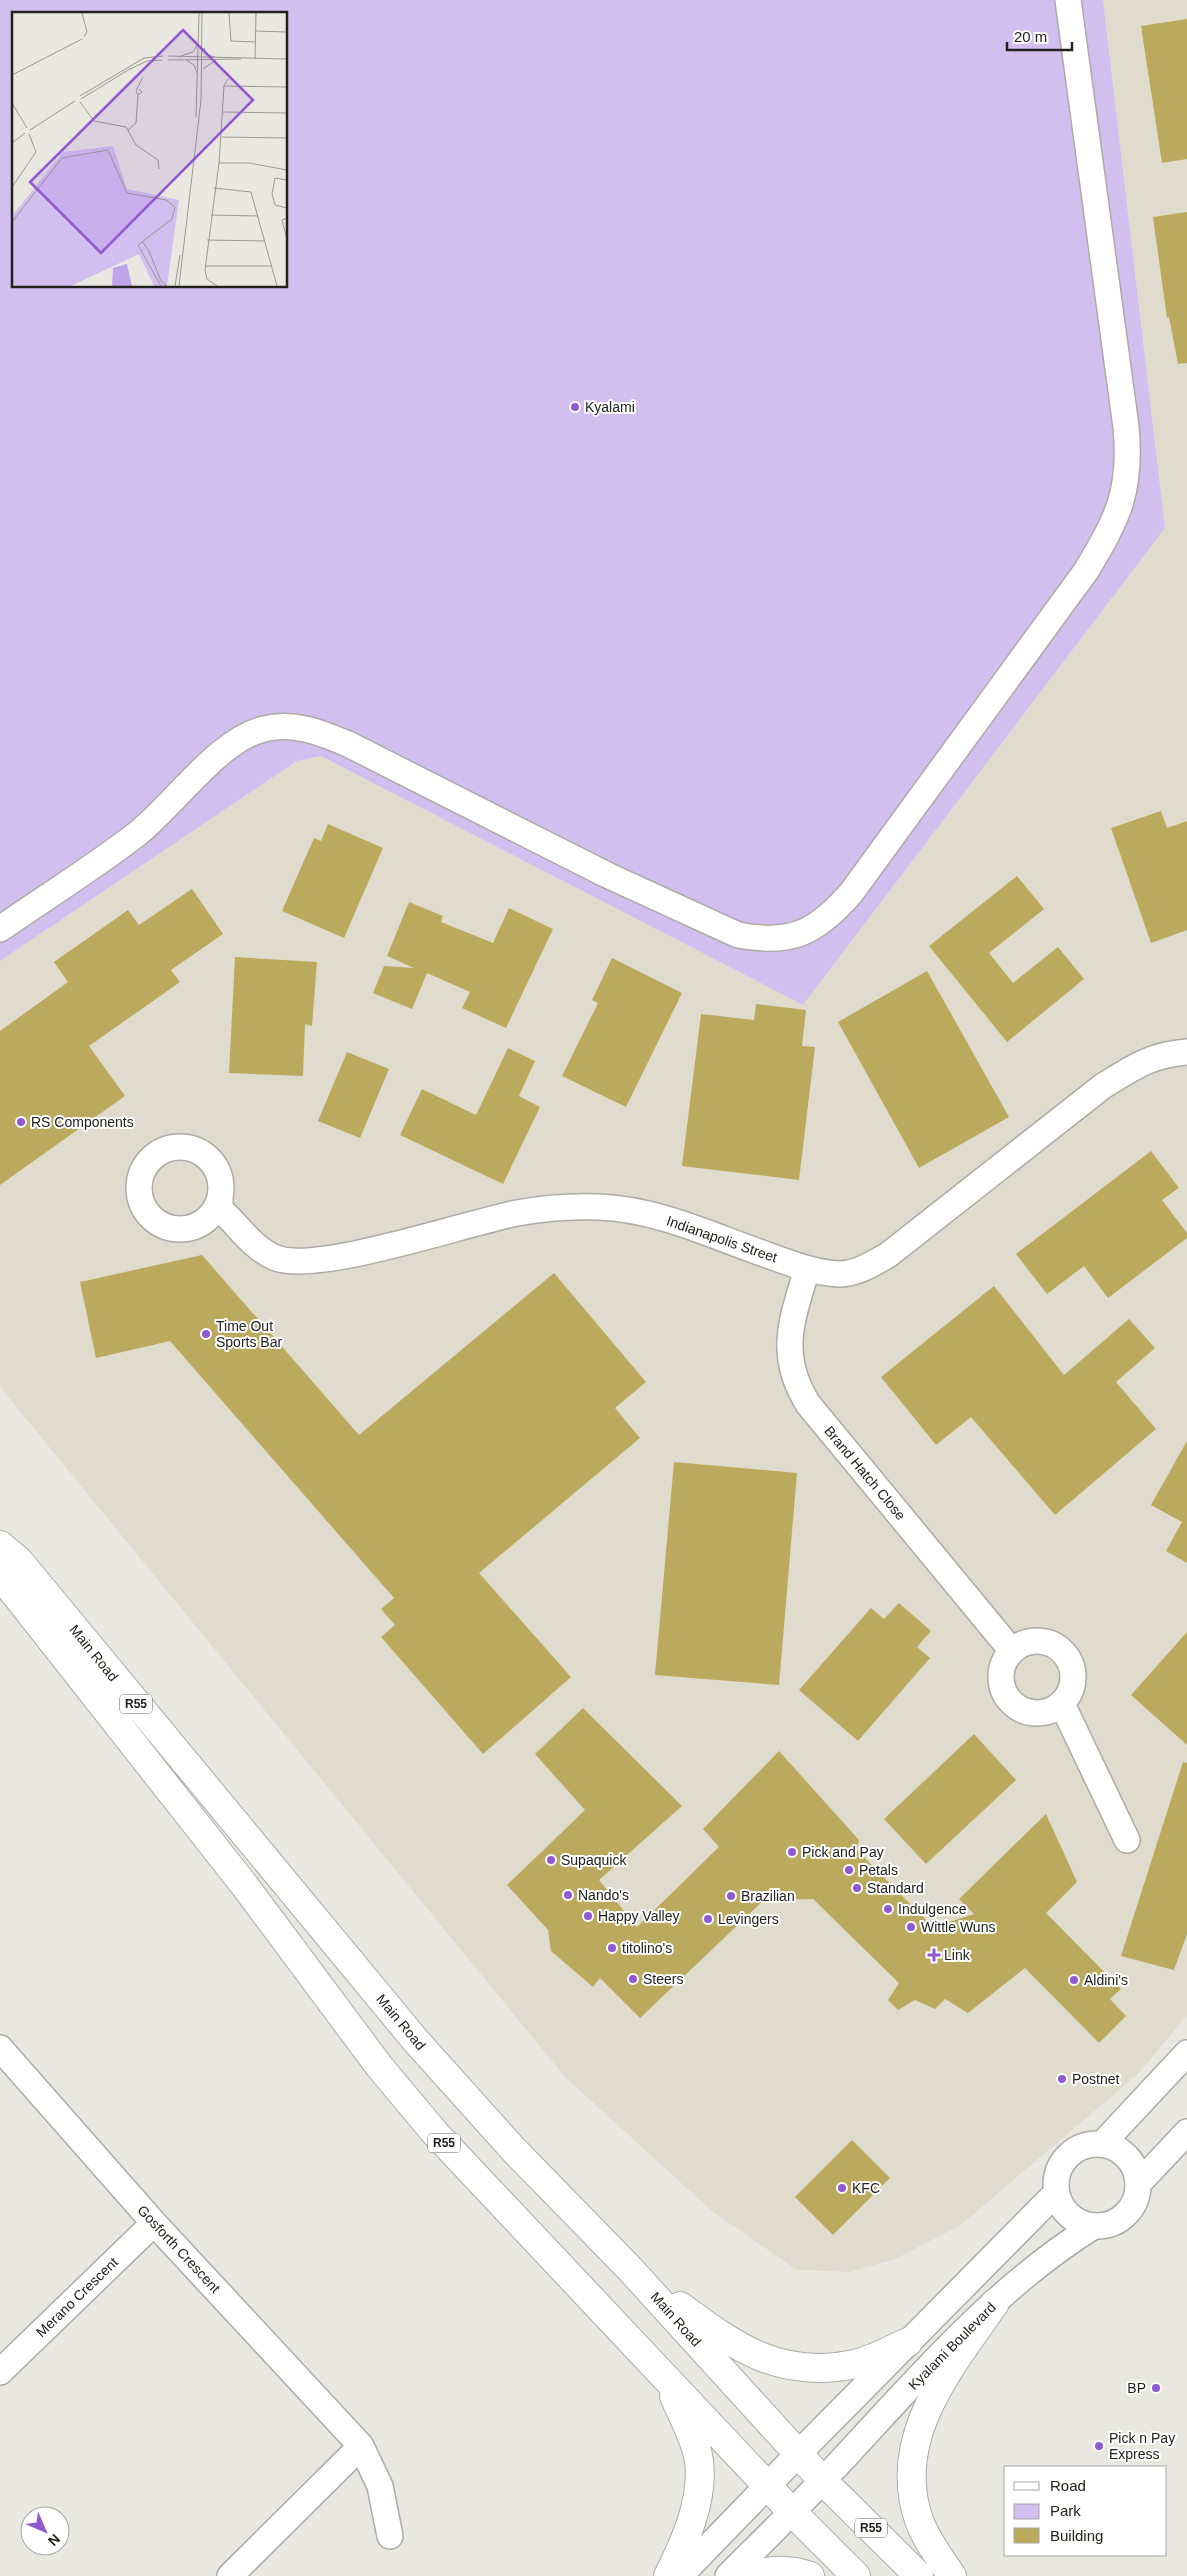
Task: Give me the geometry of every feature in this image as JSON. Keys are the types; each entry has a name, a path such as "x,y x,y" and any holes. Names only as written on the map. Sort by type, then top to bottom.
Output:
{"main road":[{"name":"Main Road","path":"0,1545 19,1561 416,2041 513,2149 630,2269 823,2481"},
{"name":"Main Road","path":"0,1575 245,1886 379,2066 435,2134 792,2512"},
{"path":"630,2269 720,2335 745,2351 773,2363 828,2367 856,2364 908,2342"},
{"path":"952,2576 919,2521 910,2468 918,2429 943,2378 995,2303"},
{"path":"667,2380 699,2460 700,2484 680,2551 668,2576"},
{"name":"R55","path":"823,2481 919,2576"},
{"name":"R55","path":"792,2512 856,2576"},
{"path":"748,2576 772,2570 787,2570 810,2576"}],"street":[{"path":"0,929 138,833 201,773 244,736 264,729 283,726 324,733 348,744 607,875 738,935 760,939 777,938 807,931 829,917 851,893 1086,571 1111,529 1125,492 1128,453 1126,427 1068,0"},
{"name":"Indianapolis Street","path":"220,1200 220,1209 262,1251 279,1259 297,1261 333,1258 517,1213 562,1206 602,1207 646,1213 807,1269 841,1274 864,1268 888,1255 1103,1086 1134,1067 1163,1054 1187,1052"},
{"name":"Brand Hatch Close","path":"807,1269 793,1315 789,1343 790,1364 796,1385 808,1404 1012,1651"},
{"path":"1044,1641 1055,1645 1064,1652 1070,1662 1073,1684 1062,1704 1052,1711 1036,1714 1019,1710 1010,1703 1004,1693 1001,1671 1012,1651 1027,1643 1044,1641"},
{"path":"1062,1704 1126,1840"},
{"name":"Gosforth Crescent","path":"0,2048 154,2223 361,2446 380,2486 390,2536"},
{"path":"1102,2144 1187,2053"},
{"name":"Kyalami Boulevard","path":"728,2576 823,2481 937,2358 995,2303 1034,2268 1094,2226 1108,2225 1126,2214 1136,2198 1138,2184 1187,2132"},
{"path":"1094,2226 1081,2224 1070,2216 1061,2206 1056,2193 1055,2179 1060,2166 1068,2155 1080,2147 1094,2143 1120,2150 1130,2159 1136,2171 1138,2184"},
{"path":"680,2576 1056,2193"},
{"name":"Merano Crescent","path":"0,2372 154,2223"},
{"path":"230,2576 361,2446"}],"shaded area":[{"path":"1103,0 1187,0 1187,2015 1139,2073 961,2225 895,2259 850,2272 797,2270 713,2212 565,2077 0,1387 0,961 297,761 321,756 803,1005 1165,528"}],"green space":[{"name":"Kyalami","path":"0,0 1103,0 1165,528 803,1005 321,756 297,761 0,961"}],"building":[{"path":"1187,19 1187,159 1162,163 1141,26"},
{"path":"1187,212 1187,363 1178,364 1169,317 1167,318 1153,217"},
{"path":"1161,811 1167,828 1187,821 1187,930 1151,943 1111,828"},
{"path":"328,824 383,848 344,938 282,911 314,838 321,841"},
{"path":"1017,876 1044,909 989,953 1013,983 1058,947 1084,979 1007,1042 929,946"},
{"path":"192,889 223,934 171,970 180,982 89,1046 125,1096 0,1185 0,1031 68,982 54,962 128,910 139,925"},
{"path":"409,902 443,916 441,922 493,943 509,908 553,929 506,1028 462,1008 470,992 427,973 412,1009 373,993 384,966 414,968 387,956"},
{"path":"235,957 317,962 312,1026 305,1024 303,1076 229,1073"},
{"path":"612,958 682,993 626,1107 562,1076 598,1003 592,1000"},
{"path":"927,971 1009,1117 919,1168 838,1022"},
{"path":"756,1004 806,1010 802,1046 815,1047 799,1180 682,1166 701,1014 754,1020"},
{"path":"508,1048 535,1061 519,1096 540,1107 503,1184 400,1135 422,1089 476,1115"},
{"path":"347,1052 389,1069 360,1138 318,1121"},
{"path":"1151,1151 1179,1188 1162,1200 1187,1233 1187,1238 1108,1298 1084,1266 1047,1294 1016,1254"},
{"path":"202,1255 359,1435 554,1273 646,1382 615,1408 640,1438 479,1573 571,1677 483,1754 381,1637 395,1625 381,1609 394,1598 170,1341 96,1358 80,1282"},
{"path":"994,1286 1064,1375 1129,1319 1155,1348 1116,1382 1156,1429 1055,1515 971,1417 936,1445 881,1377"},
{"path":"1187,1441 1187,1563 1166,1551 1182,1522 1151,1505"},
{"path":"674,1462 797,1473 779,1685 655,1675"},
{"path":"899,1603 931,1631 917,1647 930,1658 858,1741 799,1690 871,1608 884,1619"},
{"path":"1187,1632 1187,1745 1131,1695"},
{"path":"583,1708 682,1806 599,1880 637,1927 719,1847 703,1829 779,1751 859,1840 857,1850 933,1927 974,1914 959,1899 1046,1814 1077,1882 1046,1913 1121,1989 1110,1999 1126,2016 1099,2043 1025,1968 968,2013 945,1999 935,2009 915,2000 898,2010 888,2000 899,1983 813,1899 764,1900 640,2018 600,1978 593,1987 551,1951 548,1930 507,1885 585,1810 535,1754"},
{"path":"974,1734 1016,1780 926,1864 884,1819"},
{"path":"1183,1762 1187,1763 1187,1934 1174,1970 1121,1956"},
{"name":"KFC","path":"852,2140 890,2178 833,2235 795,2197"}],"place":[{"name":"Kyalami","path":"575,407"},
{"name":"RS Components","path":"21,1122"},
{"name":"Time Out Sports Bar","path":"206,1334"},
{"name":"Pick and Pay","path":"792,1852"},
{"name":"Supaquick","path":"551,1860"},
{"name":"Petals","path":"849,1870"},
{"name":"Standard","path":"857,1888"},
{"name":"Nando's","path":"568,1895"},
{"name":"Brazilian","path":"731,1896"},
{"name":"Indulgence","path":"888,1909"},
{"name":"Happy Valley","path":"588,1916"},
{"name":"Levingers","path":"708,1919"},
{"name":"Wittle Wuns","path":"911,1927"},
{"name":"titolino's","path":"612,1948"},
{"name":"Link","path":"934,1955"},
{"name":"Steers","path":"633,1979"},
{"name":"Aldini's","path":"1074,1980"},
{"name":"Postnet","path":"1062,2079"},
{"name":"KFC","path":"842,2188"},
{"name":"BP","path":"1156,2388"},
{"name":"Pick n Pay Express","path":"1099,2446"}]}
